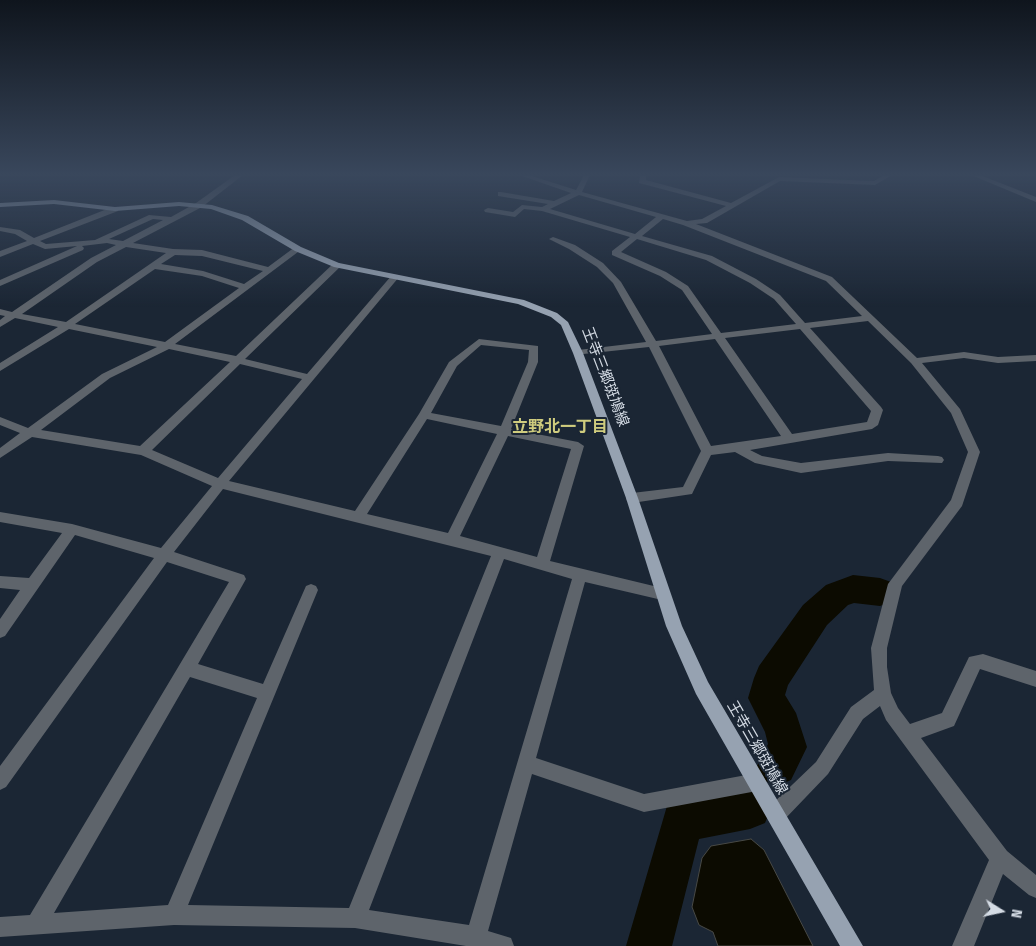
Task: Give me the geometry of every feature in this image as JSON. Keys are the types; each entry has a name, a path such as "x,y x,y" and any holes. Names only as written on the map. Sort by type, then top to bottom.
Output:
{"main road":[{"name":"王寺三郷斑鳩線","path":"248,219 298,249 337,265 521,302 554,314 565,324 578,353 632,498 674,626 702,688 852,946"}],"street":[{"path":"0,254 89,219"},
{"path":"0,283 147,219"},
{"path":"0,324 56,284 126,243 172,219"},
{"path":"575,219 709,258 732,269 777,297 877,410 872,425 737,448 707,451"},
{"path":"600,265 658,219"},
{"path":"670,219 686,223 829,279 915,361 956,412 974,452 957,502 895,584 879,648 879,667 883,694 892,714 1000,858 1036,888"},
{"path":"686,223 707,219"},
{"path":"0,229 16,232 45,247 95,241 126,243 173,252 202,253 271,270"},
{"path":"553,239 572,247 600,265 617,282 653,345 707,451"},
{"path":"0,454 106,376 165,347 298,249"},
{"path":"0,368 68,326 173,252"},
{"path":"615,253 663,274 685,288 789,439"},
{"path":"142,452 337,265"},
{"path":"154,266 203,274 247,288"},
{"path":"0,781 164,555 220,484 394,277"},
{"path":"0,312 165,347 238,360 310,378"},
{"path":"578,353 720,338 869,318"},
{"path":"358,517 424,415 454,364 479,342 534,348 533,362 505,430 452,539"},
{"path":"915,361 964,355 998,360 1036,358"},
{"path":"424,415 578,446 542,564"},
{"path":"0,421 28,432 142,452 220,484 452,539 580,575 662,594"},
{"path":"737,448 759,460 801,468 888,458 938,460"},
{"path":"632,498 687,491 707,451"},
{"path":"0,517 72,529 239,579 36,924"},
{"path":"0,631 72,529"},
{"path":"354,918 500,552"},
{"path":"476,937 580,575"},
{"path":"0,582 32,585"},
{"path":"174,915 311,590"},
{"path":"907,734 948,720 975,662 983,661 1036,679"},
{"path":"186,668 267,693"},
{"path":"776,814 822,768 857,713 883,694"},
{"path":"526,763 644,803 757,782"},
{"path":"963,946 1000,858"},
{"path":"0,928 174,915 354,918 476,937 502,946"}],"shaded area":[{"path":"751,839 764,850 813,946 718,946 713,932 699,925 692,907 702,858 711,846"}],"waterway":[{"path":"777,766 788,747 783,726 766,698 772,678 815,615 837,595 853,589 880,592"},
{"path":"649,946 682,821 750,808"}],"district":[{"name":"立野北一丁目","path":"560,428"}]}
